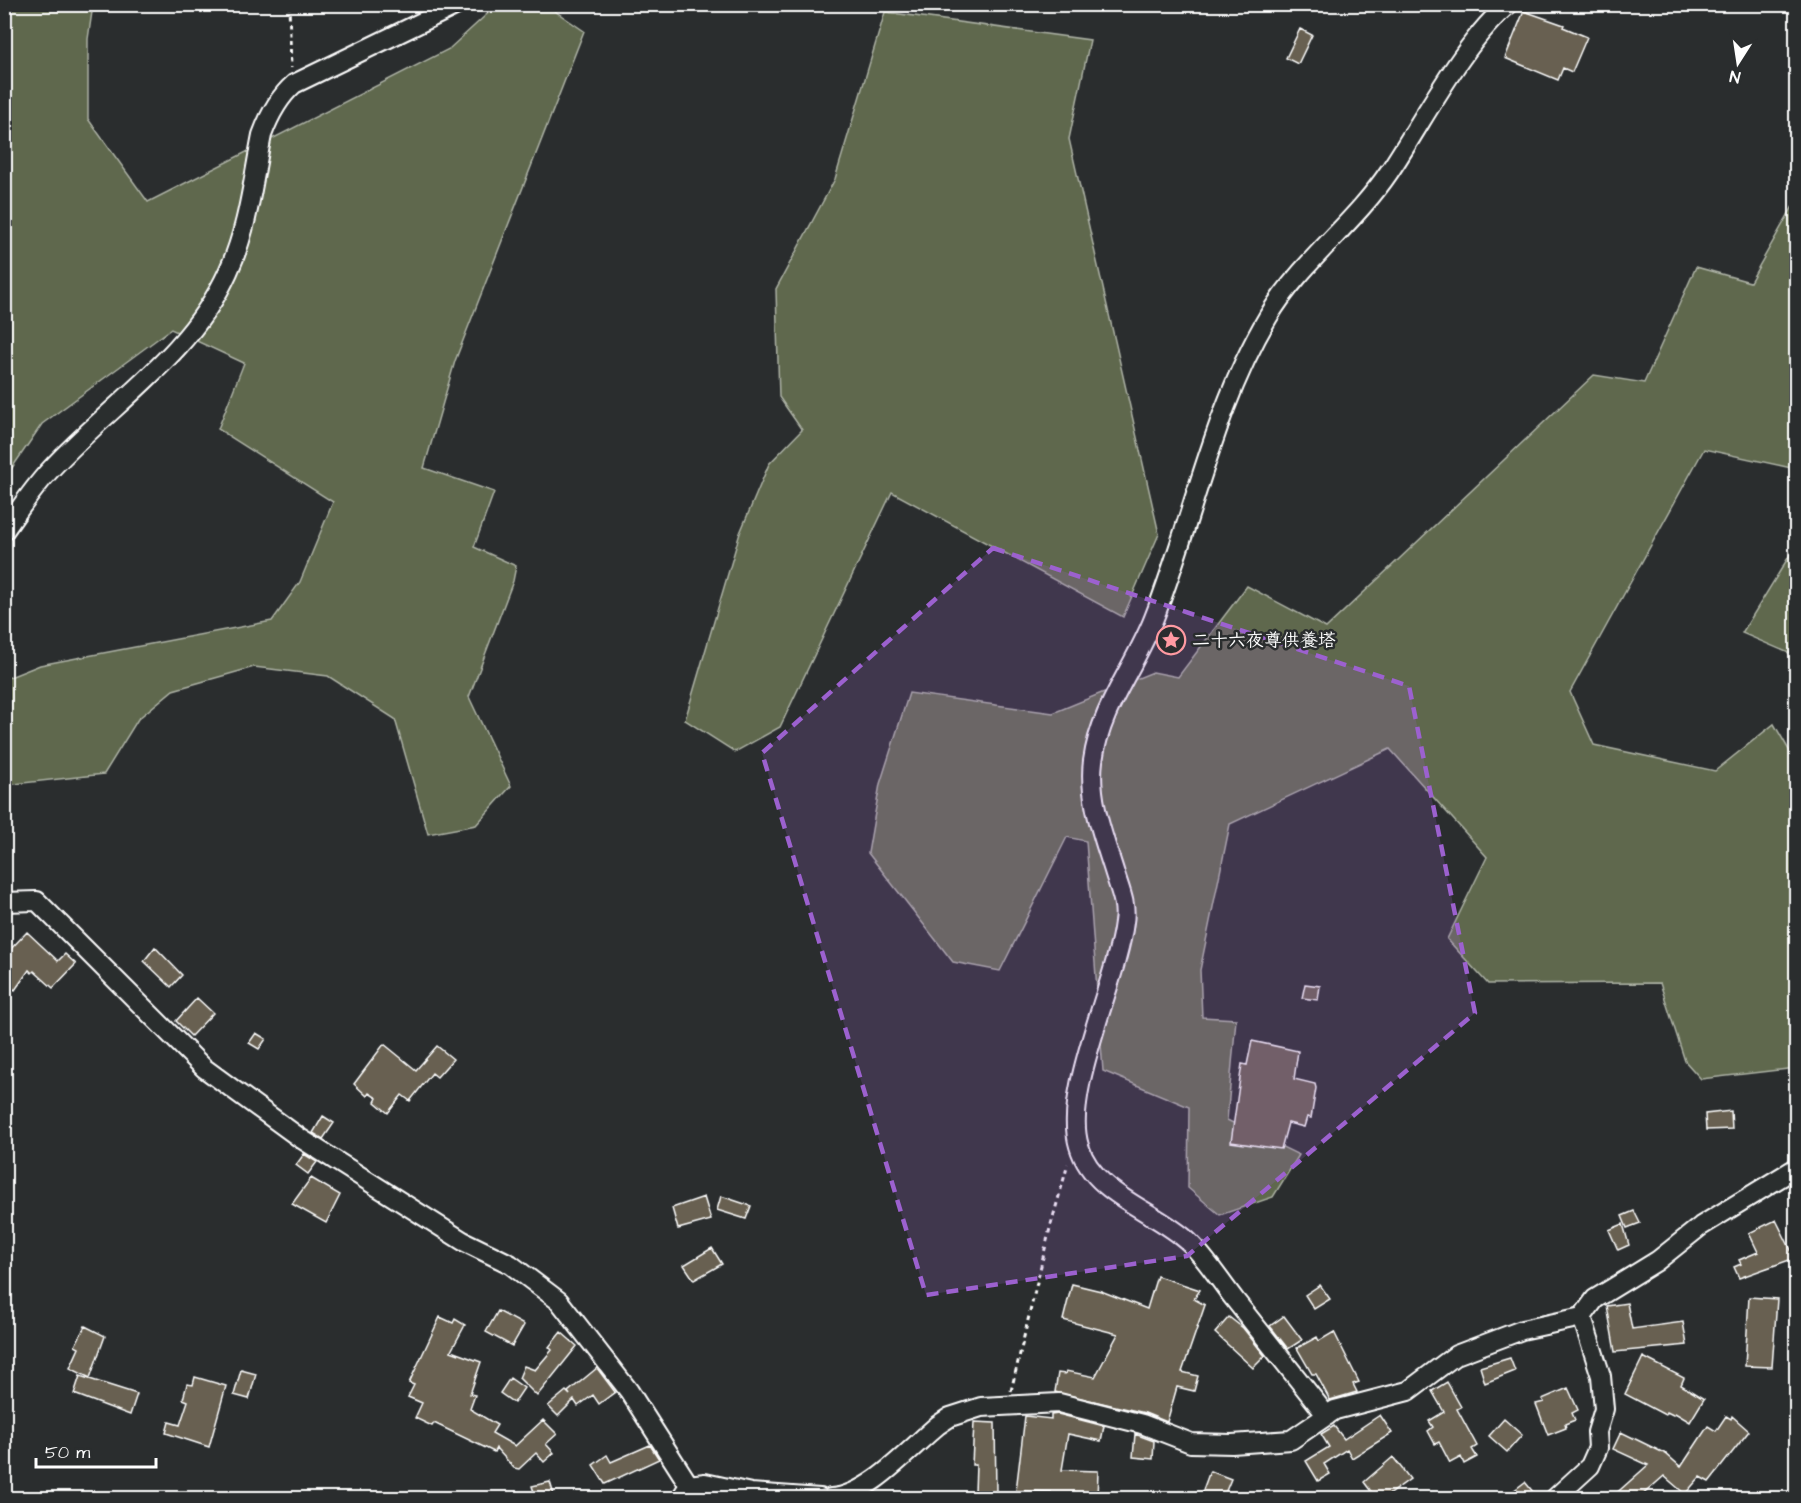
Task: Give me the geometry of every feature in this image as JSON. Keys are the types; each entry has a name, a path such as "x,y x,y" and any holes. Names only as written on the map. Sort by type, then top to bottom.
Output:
{"street":[{"path":"4,531 51,468 178,350 206,312 228,273 241,237 262,135 267,120 279,100 294,84 459,4"},
{"path":"1327,1416 1192,1245 1125,1199 1094,1174 1080,1152 1076,1137 1076,1110 1087,1060 1119,948 1125,913 1104,840 1093,787 1094,757 1103,721 1152,624 1210,452 1244,364 1266,320 1313,259 1384,180 1468,51 1509,4"},
{"path":"4,902 37,901 204,1068 300,1137 463,1241 510,1264 558,1301 629,1391 685,1492 705,1483 751,1493 820,1498"},
{"path":"831,1498 840,1498 862,1489 950,1417 981,1407 1059,1403 1142,1424 1191,1443 1241,1444 1291,1440 1335,1410 1408,1391 1456,1355 1522,1330 1582,1317 1595,1299 1657,1261 1701,1226 1797,1168"},
{"path":"1555,1498 1590,1466 1598,1448 1597,1431 1604,1409 1601,1376 1582,1317"}],"path":[{"path":"290,4 289,40 294,84"},
{"path":"1008,1406 1050,1228 1076,1137"}],"highlighted area":[{"path":"993,548 1409,686 1475,1013 1187,1256 926,1295 762,753"}],"green space":[{"path":"5,5 93,5 88,39 88,119 148,202 449,49 497,5 546,5 584,31 455,361 424,468 494,492 474,547 516,566 513,581 469,697 511,786 476,825 428,834 395,719 328,676 254,667 173,690 138,719 104,774 5,785 5,679 40,665 272,621 300,582 333,502 218,429 244,363 171,329 42,424 5,478"},
{"path":"885,12 1090,40 1069,139 1159,534 1123,617 892,492 780,727 735,752 685,720 740,533 769,464 802,430 779,397 776,289 835,179"},
{"path":"1796,201 1796,469 1704,449 1570,692 1594,745 1715,771 1774,724 1796,762 1796,1068 1701,1079 1685,1061 1660,983 1488,984 1447,939 1487,857 1390,749 1230,824 1200,970 1202,1017 1236,1019 1227,1120 1299,1155 1273,1197 1220,1215 1188,1188 1189,1107 1103,1071 1086,841 1067,837 1000,971 953,962 868,853 880,784 909,693 1053,713 1153,672 1178,677 1247,586 1326,628 1594,375 1644,383 1696,267 1750,282"},
{"path":"1796,545 1796,652 1791,654 1742,633"}],"building":[{"path":"1524,11 1564,25 1563,27 1587,37 1572,72 1563,68 1558,80 1505,58"},
{"path":"1300,29 1312,35 1298,64 1286,58"},
{"path":"27,932 58,961 65,954 76,964 53,988 34,971 32,973 29,970 15,990 4,983 4,956"},
{"path":"155,947 182,975 171,987 144,961"},
{"path":"1305,984 1320,986 1318,1000 1302,998"},
{"path":"197,998 213,1013 191,1036 176,1021"},
{"path":"256,1033 266,1039 259,1049 249,1043"},
{"path":"1252,1041 1298,1051 1294,1079 1315,1084 1311,1118 1307,1117 1304,1127 1288,1123 1281,1149 1231,1142 1242,1064 1247,1065"},
{"path":"384,1044 416,1070 437,1046 453,1059 437,1077 432,1073 410,1101 402,1095 388,1113 375,1102 377,1098 369,1093 367,1096 354,1084"},
{"path":"1731,1111 1732,1129 1706,1130 1705,1114"},
{"path":"323,1116 334,1123 323,1139 313,1133"},
{"path":"304,1154 317,1162 308,1174 296,1165"},
{"path":"311,1178 340,1195 326,1223 292,1204"},
{"path":"721,1196 751,1206 746,1219 717,1210"},
{"path":"704,1197 711,1220 678,1229 672,1208"},
{"path":"1634,1211 1640,1223 1627,1228 1622,1216"},
{"path":"1776,1220 1795,1258 1739,1278 1734,1267 1741,1264 1739,1260 1758,1252 1749,1233"},
{"path":"1623,1224 1629,1245 1618,1250 1609,1230"},
{"path":"712,1248 722,1264 694,1280 684,1265"},
{"path":"1157,1276 1200,1290 1194,1299 1205,1305 1182,1372 1198,1376 1194,1391 1177,1387 1167,1422 1145,1413 1055,1392 1058,1373 1065,1374 1066,1371 1095,1377 1118,1334 1063,1320 1072,1284 1101,1291 1147,1309"},
{"path":"1320,1285 1330,1299 1314,1309 1305,1295"},
{"path":"1749,1297 1777,1299 1772,1367 1745,1366"},
{"path":"1627,1303 1632,1329 1683,1322 1687,1345 1615,1352 1607,1306"},
{"path":"498,1311 524,1325 512,1346 486,1332"},
{"path":"1284,1316 1302,1340 1288,1349 1270,1326"},
{"path":"440,1317 453,1323 455,1319 465,1325 451,1351 481,1362 470,1394 475,1395 470,1409 497,1425 492,1433 515,1446 543,1420 557,1434 546,1444 554,1453 544,1462 536,1453 519,1469 514,1468 496,1448 494,1452 434,1423 432,1426 415,1418 422,1403 408,1397 414,1385 409,1383"},
{"path":"1229,1317 1243,1328 1265,1356 1253,1368 1215,1333"},
{"path":"85,1326 105,1336 90,1378 70,1368 79,1348 75,1346"},
{"path":"561,1332 577,1346 537,1396 519,1378 524,1366 535,1370 552,1350 549,1347"},
{"path":"1334,1332 1359,1382 1353,1384 1357,1392 1330,1400 1316,1374 1312,1374 1297,1348 1317,1337 1319,1341"},
{"path":"1643,1357 1684,1378 1681,1385 1704,1399 1690,1422 1675,1413 1673,1415 1667,1412 1665,1415 1625,1394"},
{"path":"1510,1358 1515,1371 1485,1383 1480,1367"},
{"path":"597,1368 615,1392 599,1404 593,1395 578,1406 574,1400 558,1416 548,1406 566,1391 570,1395 568,1392"},
{"path":"241,1370 256,1374 249,1399 234,1395"},
{"path":"80,1376 137,1394 130,1415 74,1394"},
{"path":"195,1377 226,1386 209,1447 166,1433 169,1422 180,1425 188,1401 183,1399 187,1384 193,1385"},
{"path":"510,1378 524,1388 514,1403 500,1393"},
{"path":"1447,1382 1461,1407 1457,1409 1477,1446 1472,1449 1477,1457 1464,1464 1461,1457 1450,1463 1439,1442 1435,1444 1428,1431 1433,1427 1429,1421 1444,1412 1432,1391"},
{"path":"1568,1388 1578,1410 1572,1413 1575,1420 1565,1424 1566,1428 1548,1435 1536,1404"},
{"path":"1058,1414 1104,1426 1101,1441 1068,1434 1062,1470 1098,1471 1097,1498 1061,1498 1061,1495 1050,1495 1051,1492 1016,1491 1025,1416 1051,1419 1051,1415"},
{"path":"1380,1415 1392,1433 1352,1458 1347,1449 1324,1464 1330,1474 1318,1481 1306,1461 1329,1447 1321,1434 1334,1426 1344,1439"},
{"path":"1726,1416 1731,1419 1732,1416 1749,1431 1709,1482 1700,1477 1685,1494 1664,1476 1639,1498 1611,1498 1648,1465 1613,1449 1621,1432 1666,1454 1681,1467 1708,1426 1716,1431"},
{"path":"1504,1419 1522,1435 1507,1452 1489,1436"},
{"path":"974,1422 995,1423 996,1492 975,1492 976,1465 972,1465"},
{"path":"1135,1434 1154,1441 1153,1459 1133,1457"},
{"path":"650,1445 659,1459 605,1484 593,1465 607,1455 611,1462"},
{"path":"1393,1457 1410,1479 1384,1498 1376,1498 1364,1482"},
{"path":"1210,1471 1231,1479 1223,1498 1200,1498"},
{"path":"550,1482 554,1495 536,1498 532,1486"},
{"path":"1525,1482 1538,1498 1504,1498"}],"place":[{"name":"二十六夜尊供養塔","path":"1171,640"}]}
